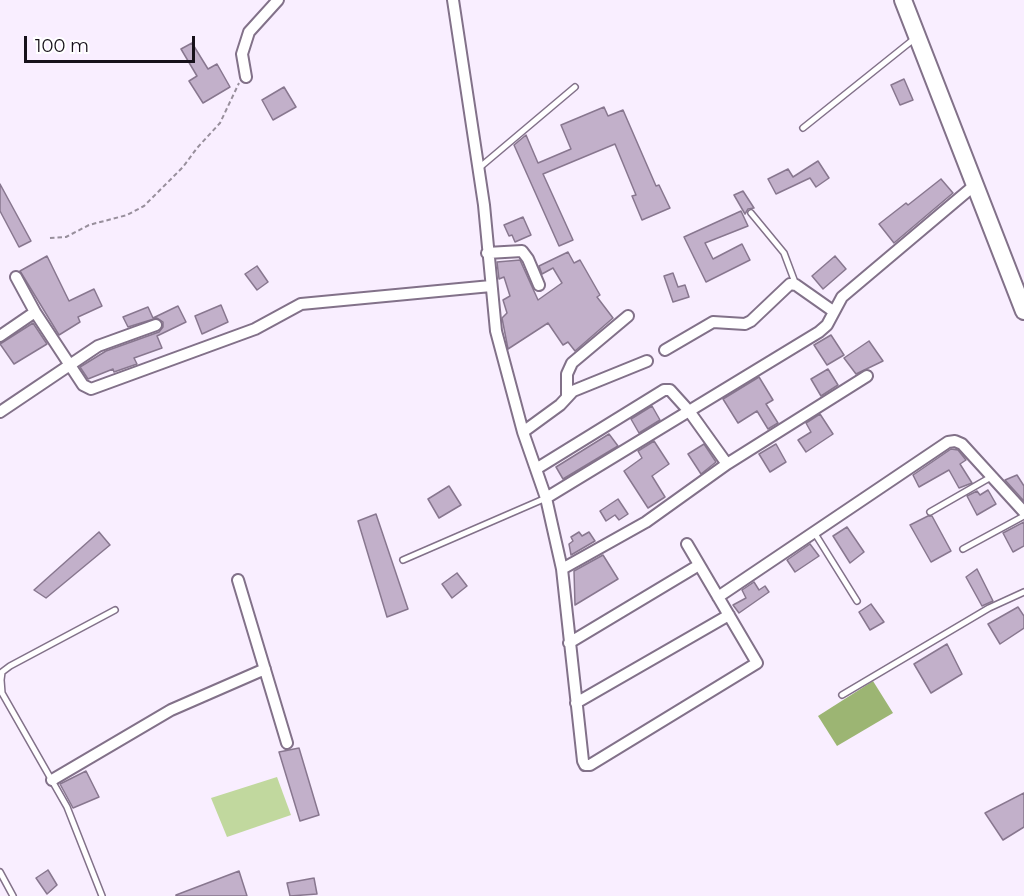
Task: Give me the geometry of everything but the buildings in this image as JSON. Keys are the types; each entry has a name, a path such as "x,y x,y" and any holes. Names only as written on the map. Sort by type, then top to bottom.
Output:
{"main road":[{"path":"903,0 1024,311"}],"street":[{"path":"246,77 242,54 249,32 278,0"},
{"path":"453,0 479,168 496,331 523,432 546,498 562,569 576,704 585,765 590,765 757,663 687,544"},
{"path":"546,498 819,332 827,325 842,297 976,184"},
{"path":"487,253 522,251 539,285"},
{"path":"16,277 35,312 82,385 91,388 255,329 301,303 491,286"},
{"path":"665,350 713,322 745,324 752,321 783,287 790,284 796,285 833,311"},
{"path":"0,336 35,312"},
{"path":"567,396 567,374 573,363 628,316"},
{"path":"0,411 69,363 106,342 156,324"},
{"path":"523,432 582,386 647,361"},
{"path":"562,569 646,522 727,464 867,376"},
{"path":"536,469 664,390 677,394 727,464"},
{"path":"718,597 948,442 955,441 962,444 1024,513"},
{"path":"569,643 699,565"},
{"path":"238,580 287,743"},
{"path":"576,704 729,615"},
{"path":"52,780 171,710 265,669"}],"lane":[{"path":"803,128 917,37"},
{"path":"479,168 575,87"},
{"path":"751,213 784,253 796,285"},
{"path":"930,512 993,476"},
{"path":"403,560 546,498"},
{"path":"963,549 1024,513"},
{"path":"814,532 857,601"},
{"path":"842,695 989,608 1024,592"},
{"path":"102,896 67,807 2,693 2,672 116,610"},
{"path":"0,872 13,896"}],"path":[{"path":"50,238 66,237 89,225 127,215 144,206 183,167 220,123 230,106 238,84 246,77"}],"shaded area":[{"path":"873,681 893,713 837,746 818,716"},
{"path":"277,777 291,815 227,837 211,798"}]}
